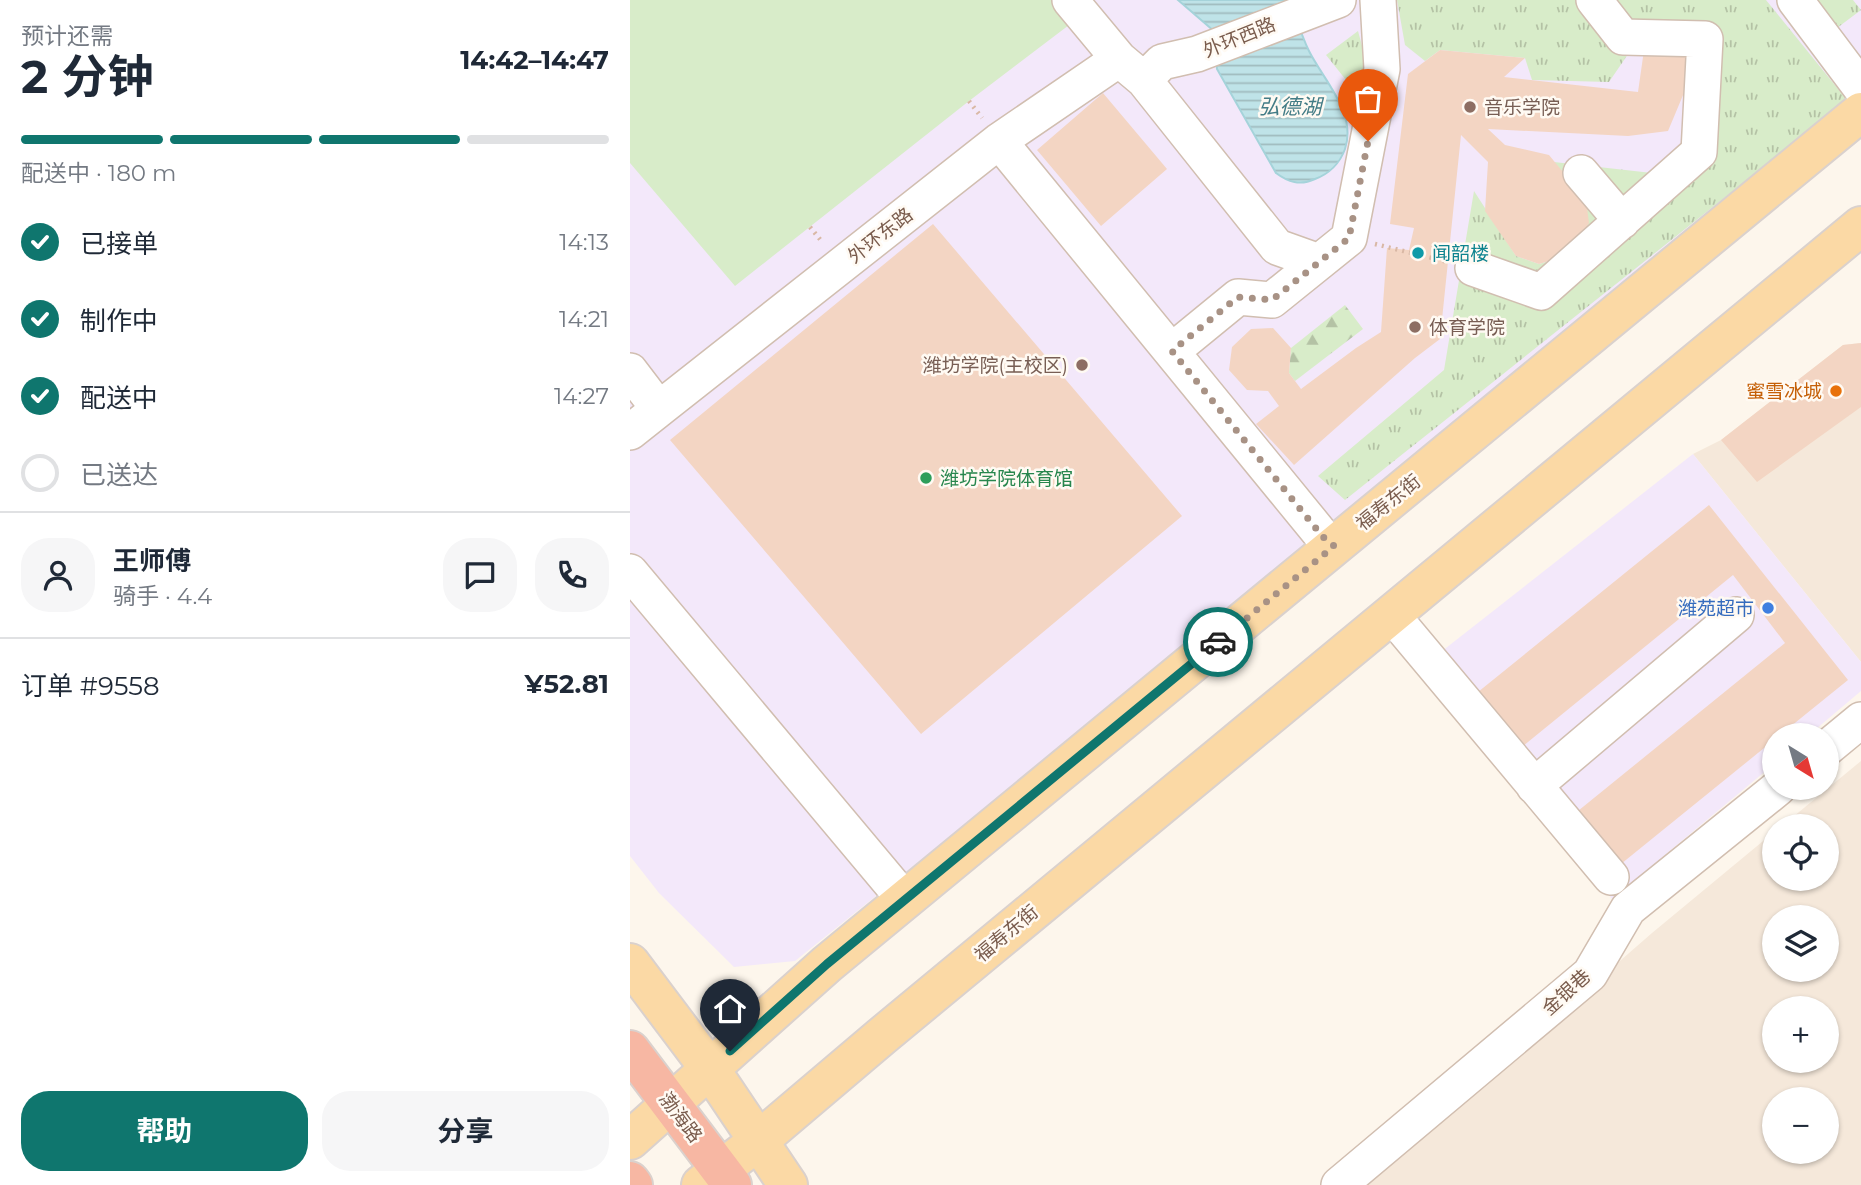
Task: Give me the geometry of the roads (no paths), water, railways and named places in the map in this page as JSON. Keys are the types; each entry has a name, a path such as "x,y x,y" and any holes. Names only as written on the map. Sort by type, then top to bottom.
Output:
{"highway":[{"name":"渤海路","path":"630,1050 671,1105 718,1180"}],"main road":[{"name":"福寿东街","path":"630,1140 827,964 1861,112"},
{"name":"福寿东街","path":"718,1180 757,1142 1861,226"},
{"path":"630,962 710,1069 788,1185"}],"street":[{"path":"1070,0 1132,69 1277,247 1319,262"},
{"path":"1172,351 1238,297 1272,300 1349,238 1382,69 1378,0"},
{"path":"1473,268 1541,292 1699,152 1705,40 1623,37 1594,0"},
{"path":"1795,0 1861,88"},
{"name":"外环西路","path":"1132,69 1197,54 1327,3"},
{"name":"外环东路","path":"630,432 999,141 1132,69"},
{"path":"999,141 1323,537 1334,546"},
{"path":"1581,173 1622,221"},
{"path":"630,371 659,409"},
{"path":"630,572 905,900"},
{"path":"1391,614 1611,877"},
{"path":"1534,786 1736,615"},
{"path":"1839,738 1861,720"},
{"name":"金银巷","path":"1339,1185 1590,974 1628,909 1763,800"}],"water":[{"name":"弘德湖","path":"1178,0 1290,0 1306,45 1337,98 1347,123 1345,149 1333,167 1320,177 1299,183 1276,173 1217,69 1215,32"}],"place":[{"name":"音乐学院","path":"1470,107"},
{"name":"闻韶楼","path":"1418,253"},
{"name":"体育学院","path":"1415,327"},
{"name":"潍坊学院(主校区)","path":"1082,365"},
{"name":"蜜雪冰城","path":"1836,391"},
{"name":"潍坊学院体育馆","path":"926,478"},
{"name":"潍苑超市","path":"1768,608"}]}
